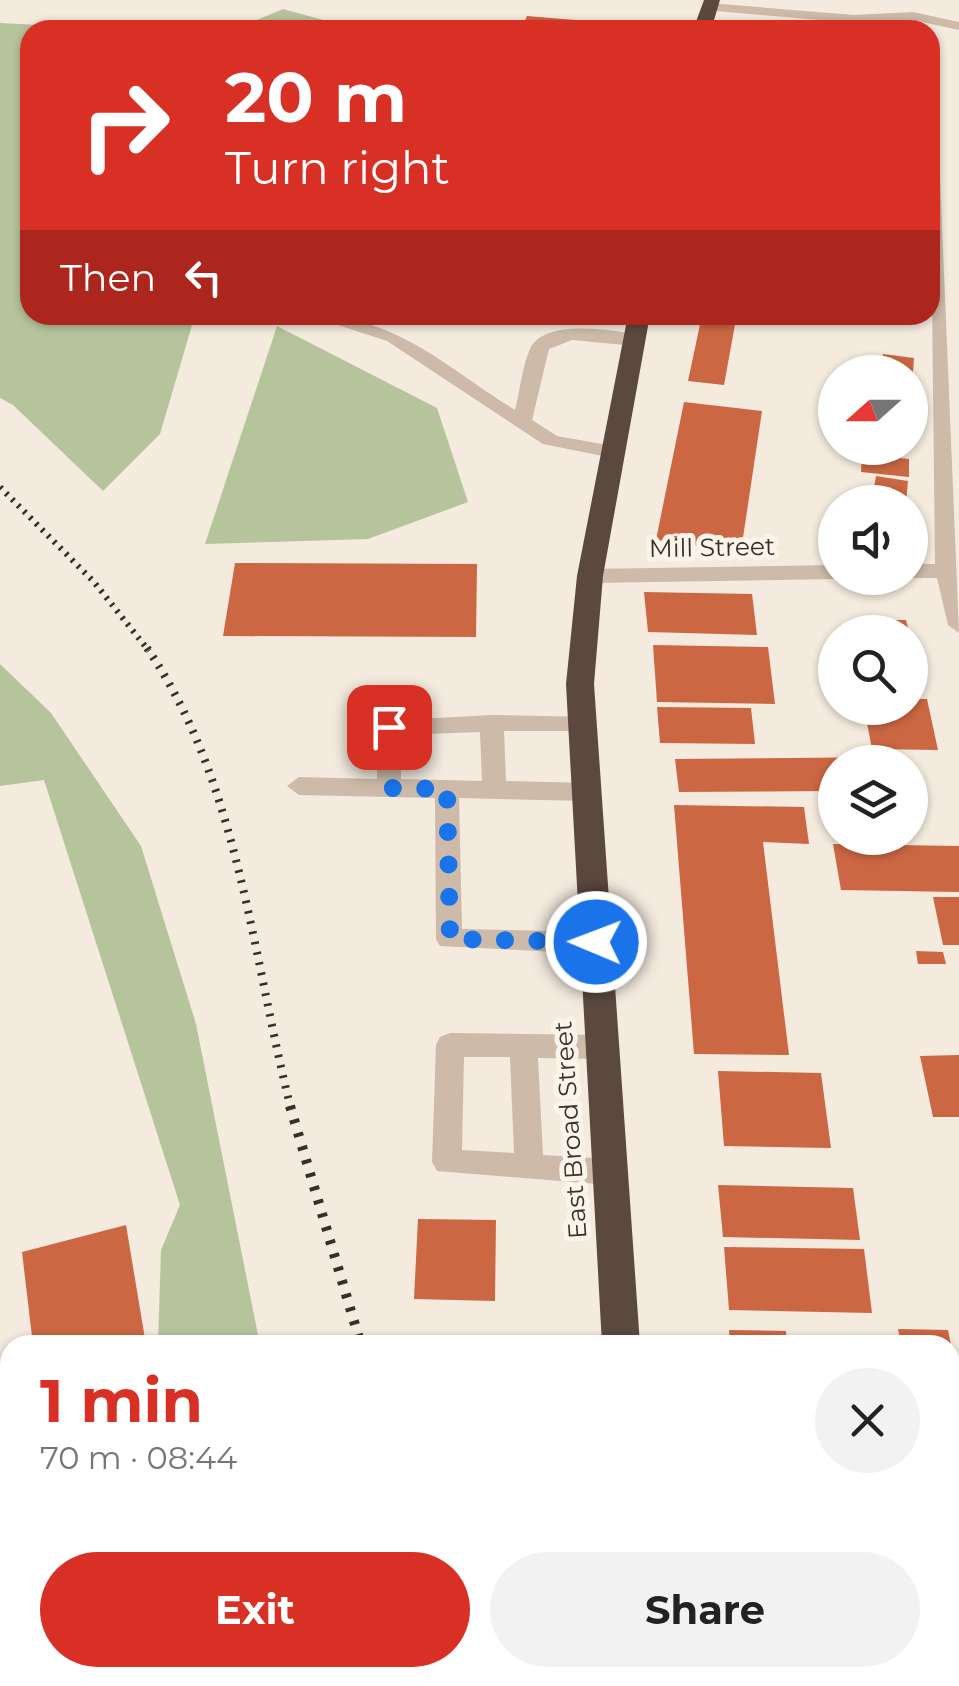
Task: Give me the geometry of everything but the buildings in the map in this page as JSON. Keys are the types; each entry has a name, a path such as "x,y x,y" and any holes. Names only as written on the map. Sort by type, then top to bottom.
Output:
{"highway":[{"name":"East Broad Street","path":"620,1335 580,684 590,576 637,327"}],"street":[{"path":"903,0 913,9 913,16"},
{"path":"710,4 771,6 854,20 913,16 931,20"},
{"path":"940,312 952,571 959,625"},
{"path":"351,325 394,337 550,440 572,448 613,452"},
{"path":"522,423 540,347 547,340 637,327"},
{"name":"Mill Street","path":"590,576 818,572"},
{"path":"492,723 494,790"},
{"path":"389,788 389,727 582,723"},
{"path":"299,786 587,792"},
{"path":"447,789 450,939 596,942"},
{"path":"602,1046 450,1044 447,1162 610,1172"},
{"path":"524,1045 529,1167"}],"green space":[{"path":"283,9 323,20 257,20"},
{"path":"0,23 20,24 20,325 192,325 160,434 103,491 13,405 0,398"},
{"path":"277,326 437,408 468,502 368,539 205,544"},
{"path":"0,664 51,713 141,846 196,1024 258,1335 158,1335 161,1250 180,1205 44,780 0,786"}],"railway":[{"path":"0,487 94,582 148,650"},
{"path":"148,650 178,700 223,812 291,1109"},
{"path":"290,1106 358,1335"}],"route":[{"path":"389,727 389,788 447,789 450,939 596,942"}]}
